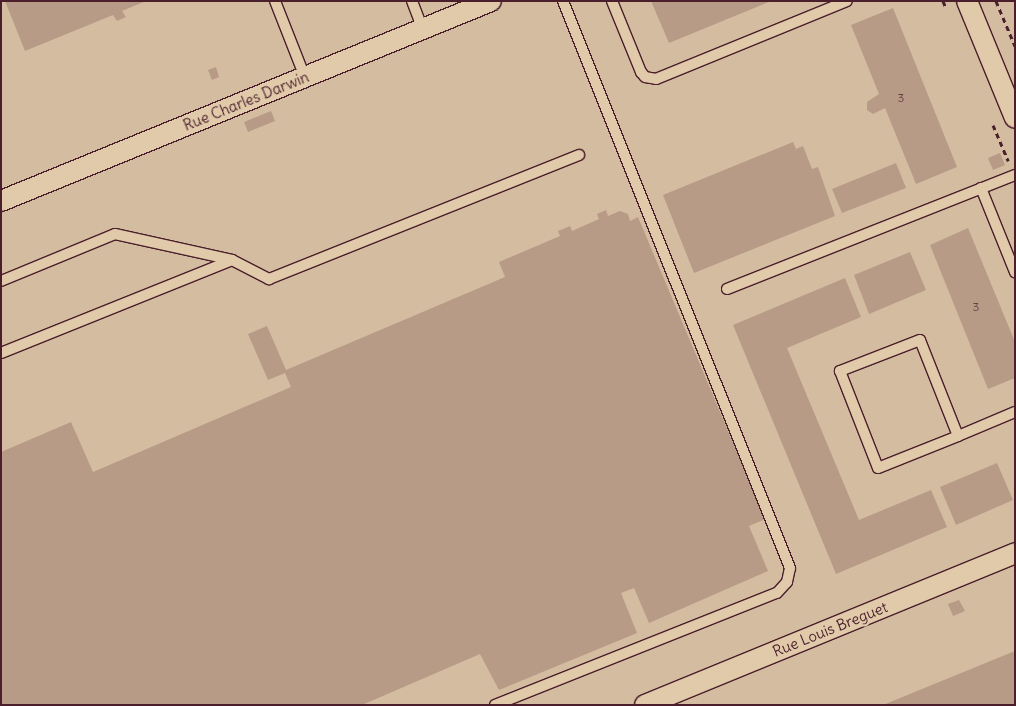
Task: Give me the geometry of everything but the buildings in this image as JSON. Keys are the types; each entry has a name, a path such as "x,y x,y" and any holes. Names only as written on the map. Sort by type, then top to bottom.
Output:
{"street":[{"name":"Rue Charles Darwin","path":"1,201 491,1"},
{"path":"967,1 1015,118"},
{"name":"Rue Louis Breguet","path":"645,705 1015,553"}],"lane":[{"path":"275,1 305,77"},
{"path":"412,1 423,29"},
{"path":"495,705 778,593 787,582 790,568 563,1"},
{"path":"612,1 641,72 645,77 656,79 847,1"},
{"path":"1,281 115,234 232,260 269,280 578,156"},
{"path":"727,289 1015,174"},
{"path":"981,188 1015,272"},
{"path":"1,353 232,260"},
{"path":"958,436 920,340 840,372 878,468 958,436 1015,412"}],"path":[{"path":"996,1 1015,46"}],"shaded area":[{"path":"1,1 1015,1 1015,705 1,705"}]}
